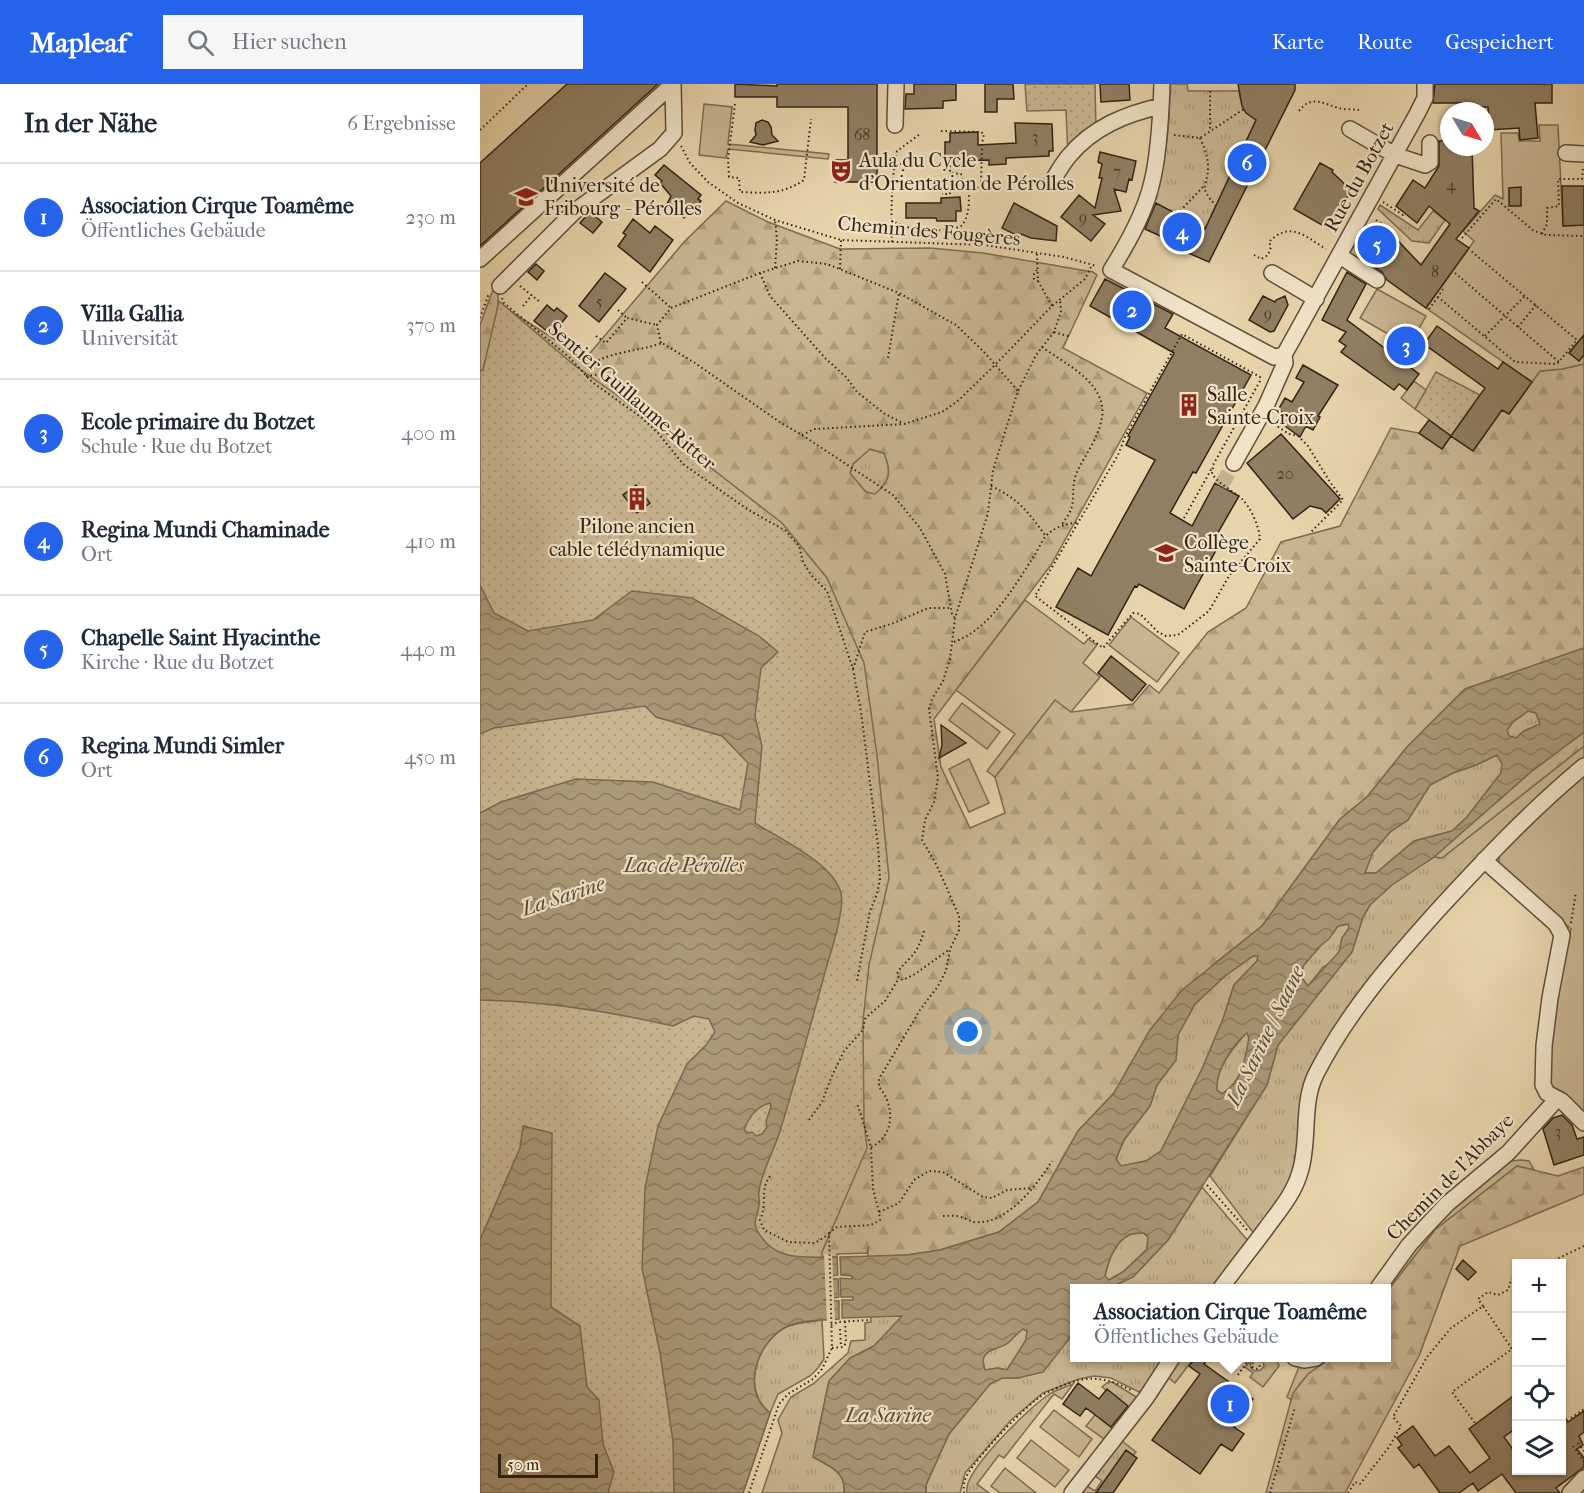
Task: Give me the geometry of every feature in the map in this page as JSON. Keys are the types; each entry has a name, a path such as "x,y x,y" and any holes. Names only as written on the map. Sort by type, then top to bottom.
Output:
{"street":[{"path":"508,284 575,211 660,149 674,133 672,84"},
{"path":"480,259 672,84"},
{"path":"895,125 896,84"},
{"path":"1162,84 1152,182 1128,244 1112,270 1274,357 1284,355"},
{"name":"Rue du Botzet","path":"1234,462 1266,406 1285,363 1284,355 1425,98 1425,84"},
{"path":"1051,183 1068,156 1115,119 1136,111 1161,106"},
{"path":"1350,129 1395,154 1427,165 1430,162 1430,143"},
{"path":"1566,153 1584,154"},
{"name":"Rue du Botzet","path":"1339,256 1377,280"},
{"path":"1272,273 1316,299"},
{"path":"1224,1284 1288,1199 1300,1173 1306,1147 1308,1101 1314,1078 1349,1020 1394,959 1484,860 1540,803 1584,766"},
{"path":"1484,860 1556,924 1562,935 1544,1046 1543,1086 1547,1093 1557,1098 1584,1123"},
{"name":"Chemin de l'Abbaye","path":"1381,1284 1402,1253 1447,1204 1508,1153 1557,1098"},
{"path":"1072,1493 1146,1398 1169,1362"},
{"path":"1570,1493 1584,1478"}],"path":[{"path":"480,130 528,84"},
{"path":"1210,91 1210,131"},
{"path":"1299,111 1305,104 1312,102 1323,102 1341,109 1359,110"},
{"path":"735,104 728,159 729,177 739,177 740,192 774,193 790,189 804,180 811,119"},
{"path":"1158,134 1200,138 1244,109"},
{"path":"940,131 984,134 981,185 978,188 964,188 961,174 950,173"},
{"name":"Chemin des Fougères","path":"674,133 690,163 708,182 738,202 775,220 841,240 984,245 1064,257 1112,270"},
{"path":"892,242 890,205 895,164 899,149 920,134"},
{"path":"1177,214 1203,186 1208,168 1206,151 1200,138"},
{"path":"1542,234 1547,224 1547,208 1559,206 1558,179 1582,179 1584,154"},
{"path":"940,162 950,162 950,194 942,194"},
{"path":"895,164 903,164 903,180 905,180"},
{"path":"1203,186 1205,194 1216,206"},
{"path":"891,220 907,228 928,231 960,227 964,224 969,202 969,188"},
{"path":"1462,238 1497,199 1534,231 1542,234 1584,236"},
{"path":"1387,204 1403,215 1405,213"},
{"path":"1372,216 1382,226 1380,229"},
{"path":"774,269 777,239 775,220"},
{"path":"1254,255 1261,259 1266,256 1271,247 1269,242 1271,239 1284,231 1291,230 1339,256"},
{"path":"840,269 841,240"},
{"path":"1438,297 1515,362 1557,364 1577,340 1471,251"},
{"path":"1037,254 1038,281 1052,306"},
{"path":"657,325 671,308 760,273 798,261 827,264 899,293 956,325 984,352 1018,392"},
{"path":"802,435 814,429 904,424 942,412 995,365 1052,306 1085,279 1092,264"},
{"path":"760,273 770,296 826,359 846,377 857,392 885,414 904,424"},
{"path":"1455,273 1559,362"},
{"path":"642,282 671,308"},
{"path":"508,284 532,295 540,302"},
{"name":"Sentier Guillaume-Ritter","path":"508,284 501,295 504,303 569,357 586,376 658,433 683,464 747,510 786,531 799,546 803,562 811,575 827,591 853,669 861,712 878,846 880,879 878,894 870,911 857,981"},
{"path":"1429,309 1443,289"},
{"path":"888,358 899,293"},
{"path":"523,306 532,295"},
{"path":"1485,336 1525,296"},
{"path":"871,1147 880,1143 891,1119 887,1096 879,1088 879,1079 920,1010 938,986 946,971 950,949 959,930 959,916 937,866 922,840 925,820 934,802 938,778 929,709 943,681 954,642 955,618 988,513 993,470 1018,392 1036,355 1054,332 1060,312 1060,300"},
{"path":"1518,327 1536,305"},
{"path":"618,310 627,318 657,325"},
{"path":"480,318 482,313"},
{"path":"597,336 606,344 627,318"},
{"path":"657,325 662,344 893,495 920,528 945,574 955,618"},
{"path":"1054,332 1071,337"},
{"path":"1248,508 1259,529 1260,539 1229,576 1209,611 1178,635 1167,636 1158,632 1140,614 1133,613 1103,648 1035,596 1079,522 1182,334 1262,378"},
{"path":"586,376 602,374 597,361 609,355 647,349 662,344"},
{"path":"954,642 967,637 993,614 1036,554 1046,536 1062,525 1071,511 1075,476 1102,420 1102,399 1092,383 1042,347"},
{"path":"1270,422 1289,434 1298,436 1308,446 1343,500 1311,532"},
{"path":"1184,518 1214,465"},
{"path":"991,486 1024,507 1046,536"},
{"path":"1062,525 1079,522"},
{"path":"853,669 865,632 927,608 951,608"},
{"path":"1562,935 1572,921 1576,892"},
{"path":"809,1120 822,1102 831,1077 844,1052 863,1030 865,1019 885,1001 899,978 897,974 900,968 912,957 920,945 924,931"},
{"path":"899,978 903,980 915,974 950,949"},
{"path":"771,1176 764,1187 762,1196 765,1204 760,1220 764,1230 780,1239 815,1243 837,1227 877,1223 880,1220 873,1189 871,1147 857,1103"},
{"path":"943,1216 959,1216 974,1222 1005,1214 1020,1203 1052,1161"},
{"path":"879,1212 899,1203 914,1180 928,1171 943,1172 983,1197 992,1198 1007,1190 1032,1188"},
{"path":"1207,1185 1257,1241"},
{"path":"748,1493 779,1404 788,1394 813,1379 825,1364 832,1348 829,1234"},
{"path":"1555,1259 1584,1246"},
{"path":"1475,1423 1452,1392 1512,1349 1478,1299 1488,1292 1498,1295 1508,1290 1512,1279"},
{"path":"1348,1493 1355,1482 1360,1484 1389,1447 1401,1426 1393,1417 1427,1357 1452,1328 1483,1306"},
{"path":"831,1324 869,1320"},
{"path":"832,1348 841,1347 846,1343 845,1321"},
{"path":"840,1329 841,1347"},
{"path":"1238,1375 1248,1362"},
{"path":"964,1493 964,1482 981,1456 1013,1421 1045,1394 1078,1380 1094,1378 1112,1380 1146,1398"},
{"path":"1270,1493 1295,1407"},
{"path":"1571,1418 1584,1409"},
{"path":"1578,1443 1584,1452 1579,1456"},
{"path":"1573,1446 1584,1462"}],"green space":[{"path":"1025,84 1095,84 1096,132 1068,156 1066,110 1027,111"},
{"path":"1170,84 1187,84 1188,91 1239,91 1244,108 1256,120 1205,229 1153,202 1166,144"},
{"path":"704,104 732,107 728,144 829,154 828,159 728,149 726,158 699,155"},
{"path":"1539,125 1558,125 1563,226 1584,225 1584,364 1540,371 1532,382 1426,308 1474,241 1463,231 1495,195 1503,199 1501,133 1518,133 1519,141 1540,141"},
{"path":"726,201 768,222 840,249 930,248 983,253 1093,272 1097,275 1063,348 1147,393 1051,565 934,719 941,767 970,828 1005,813 995,777 1055,699 1072,712 1133,704 1149,685 1159,693 1208,632 1246,608 1281,542 1340,526 1391,428 1419,433 1442,449 1451,436 1473,451 1502,410 1509,414 1540,371 1584,364 1584,648 1465,689 1407,747 1367,797 1340,819 1262,926 1215,963 1150,1030 1114,1093 1078,1131 1038,1202 999,1232 940,1250 868,1257 868,1246 867,1253 837,1254 837,1257 793,1257 480,585 480,325 492,292 494,289 498,293 498,303 585,359 684,242","holes":["870,449 884,453 889,471 887,480 875,494 866,492 850,473 853,464"]},
{"path":"1380,205 1418,230 1433,211 1445,220 1429,243 1412,241 1378,209"},
{"path":"1363,231 1372,232 1360,250 1363,253 1359,259 1349,254"},
{"path":"1377,289 1426,316 1409,346 1360,318"},
{"name":"Lac de Pérolles","path":"499,301 574,365 614,393 782,523 827,578 864,663 877,755 889,878 869,965 863,1021 864,1122 867,1148 822,1252 824,1315 822,1320 798,1323 784,1328 774,1335 760,1356 754,1381 756,1393 761,1404 770,1413 743,1493 480,1493 480,371 483,370"},
{"path":"1436,372 1480,395 1451,436 1415,409"},
{"path":"1414,381 1426,390 1415,409 1401,398"},
{"path":"869,449 884,453 889,471 887,481 875,495 866,492 850,474 853,464"},
{"path":"1025,600 1084,644 1088,639 1097,645 1083,663 1100,677 1071,712 1055,700 995,777 987,771 1015,734 956,690"},
{"path":"1131,617 1179,653 1157,682 1109,645"},
{"path":"962,703 1000,732 987,749 949,720"},
{"path":"1528,711 1536,713 1540,724 1524,731 1516,738 1509,736 1507,730 1513,722"},
{"path":"1584,732 1584,746 1442,858 1434,857 1532,771"},
{"path":"1584,746 1584,760 1535,800 1321,1055 1301,1146 1284,1195 1255,1235 1210,1176 1267,1085 1278,1045 1352,952 1363,917 1370,905 1392,884 1434,857 1442,858"},
{"path":"1497,755 1502,764 1501,773 1467,817 1452,831 1414,841 1376,873 1364,873 1373,852 1391,831 1408,820 1430,785"},
{"path":"969,759 989,803 969,812 949,769"},
{"path":"1584,775 1584,1117 1563,1092 1551,1088 1549,1052 1552,1011 1571,929 1499,865 1499,857 1505,846"},
{"path":"1348,924 1350,927 1342,938 1339,952 1308,986 1302,979 1303,966 1338,926"},
{"path":"1253,956 1258,956 1257,961 1234,985 1223,1019 1202,1069 1161,1151 1146,1161 1121,1166 1116,1159 1124,1140 1150,1106 1157,1085 1176,1060 1178,1035 1195,1004 1225,976"},
{"path":"1247,1032 1249,1040 1244,1066 1234,1083 1222,1094 1217,1090 1217,1082 1222,1066"},
{"path":"1511,1161 1529,1161 1534,1170 1517,1166 1435,1230 1391,1287 1389,1284 1393,1272 1453,1203"},
{"path":"1517,1166 1558,1176 1584,1167 1584,1194 1460,1246 1419,1356 1345,1493 1266,1493 1293,1393 1308,1374 1325,1362 1391,1362 1391,1287 1435,1230"},
{"path":"1202,1187 1249,1242 1216,1284 1118,1284 1133,1277 1168,1240"},
{"path":"1143,1233 1148,1237 1147,1249 1123,1272 1109,1280 1105,1277 1110,1259 1119,1243 1131,1234"},
{"path":"871,1316 903,1316 874,1346 850,1358 829,1381 813,1457 836,1470 843,1480 844,1493 762,1493 782,1433 778,1420 791,1397 813,1384 848,1353 851,1341 865,1340 865,1323 871,1322"},
{"path":"822,1320 824,1359 810,1376 778,1394 770,1413 761,1404 754,1381 760,1356 766,1345 784,1328 798,1323"},
{"path":"1023,1329 1027,1331 1026,1340 1007,1370 998,1368 985,1370 983,1363 986,1353 1009,1342"},
{"path":"1070,1336 1070,1362 1164,1362 1144,1389 1139,1392 1111,1378 1094,1376 1079,1379 1043,1393 1011,1420 965,1473 960,1493 926,1493 926,1485 949,1434 990,1384 1002,1378 1019,1378"},
{"path":"1176,1362 1191,1362 1175,1383 1166,1376"},
{"path":"1249,1362 1255,1371 1261,1370 1263,1362 1278,1362 1279,1366 1263,1387 1250,1377 1253,1373 1245,1367"},
{"path":"1325,1362 1302,1382 1293,1401 1287,1397 1300,1364"},
{"path":"1112,1382 1138,1398 1120,1422 1118,1420 1128,1407 1102,1387"},
{"path":"1073,1384 1062,1399 1054,1394 1004,1458 999,1455 977,1484 989,1493 967,1493 968,1484 975,1471 998,1441 1048,1395"},
{"path":"1054,1410 1092,1439 1079,1457 1040,1427"},
{"path":"1099,1410 1104,1414 1101,1419 1113,1429 1104,1439 1086,1426"},
{"path":"1031,1440 1069,1470 1055,1487 1017,1458"},
{"path":"1122,1441 1136,1452 1133,1455 1126,1451 1096,1493 1076,1493 1087,1486 1095,1491 1102,1481 1094,1475"},
{"path":"1005,1468 1036,1493 1000,1493 991,1486"}],"water":[{"name":"Lac de Pérolles","path":"480,585 494,613 528,631 593,620 632,591 692,598 759,636 778,652 761,668 755,716 762,746 755,823 817,862 836,882 842,900 835,939 798,1069 780,1131 765,1168 755,1223 764,1241 782,1253 803,1257 837,1257 838,1275 822,1278 838,1279 839,1297 823,1300 839,1301 839,1319 790,1325 766,1345 756,1369 754,1381 761,1404 770,1413 743,1493 674,1493 673,1442 660,1353 642,1268 645,1188 658,1126 687,1064 715,1032 709,1019 694,1016 673,1026 577,1008 480,1000 480,813 501,802 576,779 653,782 740,810 748,763 722,736 656,717 645,706 494,728 480,734","holes":["770,1103 771,1107 766,1121 767,1127 762,1134 756,1136 744,1130 757,1109"]},
{"name":"La Sarine","path":"1584,648 1584,732 1532,771 1434,857 1392,885 1370,905 1363,917 1352,952 1278,1045 1267,1085 1168,1240 1133,1277 1118,1284 1070,1284 1069,1339 1043,1372 1018,1378 1002,1378 990,1384 949,1434 926,1485 926,1493 844,1493 843,1480 836,1470 813,1457 829,1381 850,1358 874,1346 902,1316 842,1318 842,1300 853,1300 853,1297 841,1297 840,1278 852,1279 852,1276 841,1275 840,1257 907,1255 940,1250 999,1232 1038,1202 1078,1131 1114,1093 1150,1030 1182,990 1262,926 1340,819 1367,797 1407,747 1465,689","holes":["1528,711 1536,713 1540,724 1524,731 1516,738 1509,736 1507,730 1513,722","1497,755 1502,764 1501,773 1467,817 1452,831 1414,841 1376,873 1365,873 1373,852 1391,831 1408,820 1430,785 1453,773","1348,924 1349,928 1342,938 1339,952 1308,986 1302,978 1303,966 1338,926","1253,956 1258,956 1257,961 1234,985 1223,1019 1202,1069 1161,1151 1146,1161 1121,1166 1116,1159 1124,1140 1150,1106 1157,1085 1176,1060 1178,1035 1195,1004 1225,976","1247,1033 1249,1037 1242,1069 1235,1083 1222,1094 1217,1090 1222,1067 1236,1044","1134,1233 1144,1233 1148,1237 1147,1250 1123,1272 1109,1280 1105,1276 1110,1259 1119,1242","1023,1329 1027,1331 1026,1340 1007,1370 998,1368 985,1370 983,1363 986,1354 1004,1346"]},
{"path":"523,1126 552,1133 551,1307 580,1326 587,1387 599,1400 603,1444 614,1472 608,1493 480,1493 480,1240 520,1148"}],"pier":[{"path":"824,1254 832,1254 835,1322 827,1323"}],"building":[{"path":"567,84 658,84 480,246 480,163"},
{"path":"735,84 777,86 777,84 877,84 877,182 835,182 836,160 848,160 848,107 777,107 777,97 735,97"},
{"path":"914,84 956,84 956,100 943,101 943,108 905,109 906,94 914,94"},
{"path":"985,84 1013,84 1014,99 997,99 997,112 985,112"},
{"path":"1100,84 1129,84 1130,100 1101,102"},
{"path":"1238,84 1295,84 1295,90 1209,262 1163,242 1165,238 1145,229 1156,203 1205,229 1256,120 1246,113 1242,106"},
{"path":"1435,84 1552,84 1552,103 1535,103 1538,138 1520,140 1519,128 1494,130 1494,102 1433,103"},
{"path":"762,120 768,122 772,135 778,141 763,145 750,142 756,135 756,123"},
{"path":"1015,123 1052,124 1053,151 1049,151 1049,156 1006,158 1006,164 989,165 989,160 945,161 945,142 950,142 950,133 978,132 978,145 1016,143"},
{"path":"1439,141 1440,156 1472,156 1474,208 1479,211 1456,239 1469,248 1426,308 1360,257 1363,253 1359,250 1376,226 1378,227 1381,223 1421,265 1450,224 1429,206 1417,223 1396,206 1413,180 1425,188 1439,166"},
{"path":"1100,152 1136,161 1132,180 1129,179 1126,192 1114,189 1121,211 1093,215 1105,224 1091,241 1061,217 1079,195 1095,208 1102,178 1099,178 1102,164 1098,162"},
{"path":"1320,163 1333,170 1332,172 1350,189 1350,193 1329,229 1294,209"},
{"path":"664,165 701,195 698,199 701,201 684,218 667,204 671,196 660,183 662,181 655,175"},
{"path":"1562,186 1584,186 1584,225 1563,226"},
{"path":"1521,187 1521,206 1509,206 1509,188"},
{"path":"960,197 961,211 956,211 956,221 906,218 906,203 941,203 941,198"},
{"path":"1014,203 1057,226 1056,241 1031,238 1021,234 1020,237 1002,228"},
{"path":"590,212 602,222 593,233 580,223"},
{"path":"633,219 650,233 655,226 673,240 650,272 618,246 626,235 623,233"},
{"path":"536,264 544,271 537,280 528,272"},
{"path":"1347,272 1366,284 1347,320 1419,374 1407,390 1399,384 1394,390 1341,352 1346,346 1339,341 1346,332 1322,320"},
{"path":"605,273 626,289 599,322 579,306"},
{"path":"1105,279 1173,314 1165,328 1251,375 1196,473 1193,472 1170,513 1192,526 1215,483 1239,496 1215,538 1221,541 1184,609 1139,584 1135,586 1108,635 1056,607 1078,568 1091,576 1155,460 1126,445 1130,437 1128,436 1174,353 1090,306"},
{"path":"1263,296 1275,302 1285,296 1288,305 1274,331 1270,332 1249,320"},
{"path":"547,305 554,311 557,308 567,316 552,335 534,321"},
{"path":"1437,326 1498,369 1503,362 1532,382 1509,414 1502,410 1473,451 1451,436 1485,388 1424,344"},
{"path":"1584,335 1584,355 1579,361 1569,353"},
{"path":"1303,365 1338,385 1318,416 1320,417 1313,430 1306,426 1300,437 1281,423 1285,414 1278,410 1285,398 1292,402 1304,382 1296,378"},
{"path":"1429,420 1451,436 1442,449 1419,433"},
{"path":"1281,434 1340,499 1326,513 1322,509 1310,506 1293,519 1247,463"},
{"name":"Pilone ancien cable télédynamique","path":"636,485 650,503 637,513 623,495"},
{"path":"1111,656 1146,684 1132,701 1098,673"},
{"path":"941,725 966,743 939,758 942,745"},
{"path":"1562,1115 1572,1125 1577,1139 1584,1137 1584,1155 1554,1165 1543,1129 1553,1118"},
{"path":"1463,1260 1476,1272 1468,1280 1456,1269"},
{"path":"1192,1362 1205,1362 1204,1364 1253,1399 1234,1427 1244,1434 1232,1451 1221,1444 1200,1474 1152,1440 1200,1374 1189,1366"},
{"path":"1078,1383 1099,1399 1107,1389 1128,1406 1111,1427 1086,1408 1080,1416 1063,1404"},
{"path":"1512,1397 1512,1431 1504,1437 1512,1448 1512,1475 1566,1475 1566,1419 1568,1422 1584,1411 1584,1432 1579,1436 1583,1445 1577,1449 1584,1458 1584,1467 1556,1488 1560,1493 1516,1493 1502,1474 1478,1491 1473,1483 1459,1493 1440,1493 1419,1464 1414,1468 1398,1448 1402,1445 1397,1438 1413,1426 1435,1456 1449,1446 1470,1473 1490,1458 1469,1429"},
{"path":"1126,1450 1137,1458 1113,1493 1096,1493"}],"tunnel":[{"path":"1221,486 1234,463"}],"place":[{"name":"Regina Mundi Simler","path":"1247,163"},
{"name":"Aula du Cycle d'Orientation de Pérolles","path":"841,171"},
{"name":"Université de Fribourg - Pérolles","path":"526,197"},
{"name":"Regina Mundi Chaminade","path":"1182,232"},
{"name":"Chapelle Saint Hyacinthe","path":"1377,245"},
{"name":"Villa Gallia","path":"1132,310"},
{"name":"Ecole primaire du Botzet","path":"1406,346"},
{"name":"Salle Sainte-Croix","path":"1189,405"},
{"name":"Pilone ancien cable télédynamique","path":"637,499"},
{"name":"Collège Sainte-Croix","path":"1166,553"},
{"name":"Association Cirque Toamême","path":"1230,1404"}],"water label":[{"name":"La Sarine / Saane","path":"1265,1036"}]}
